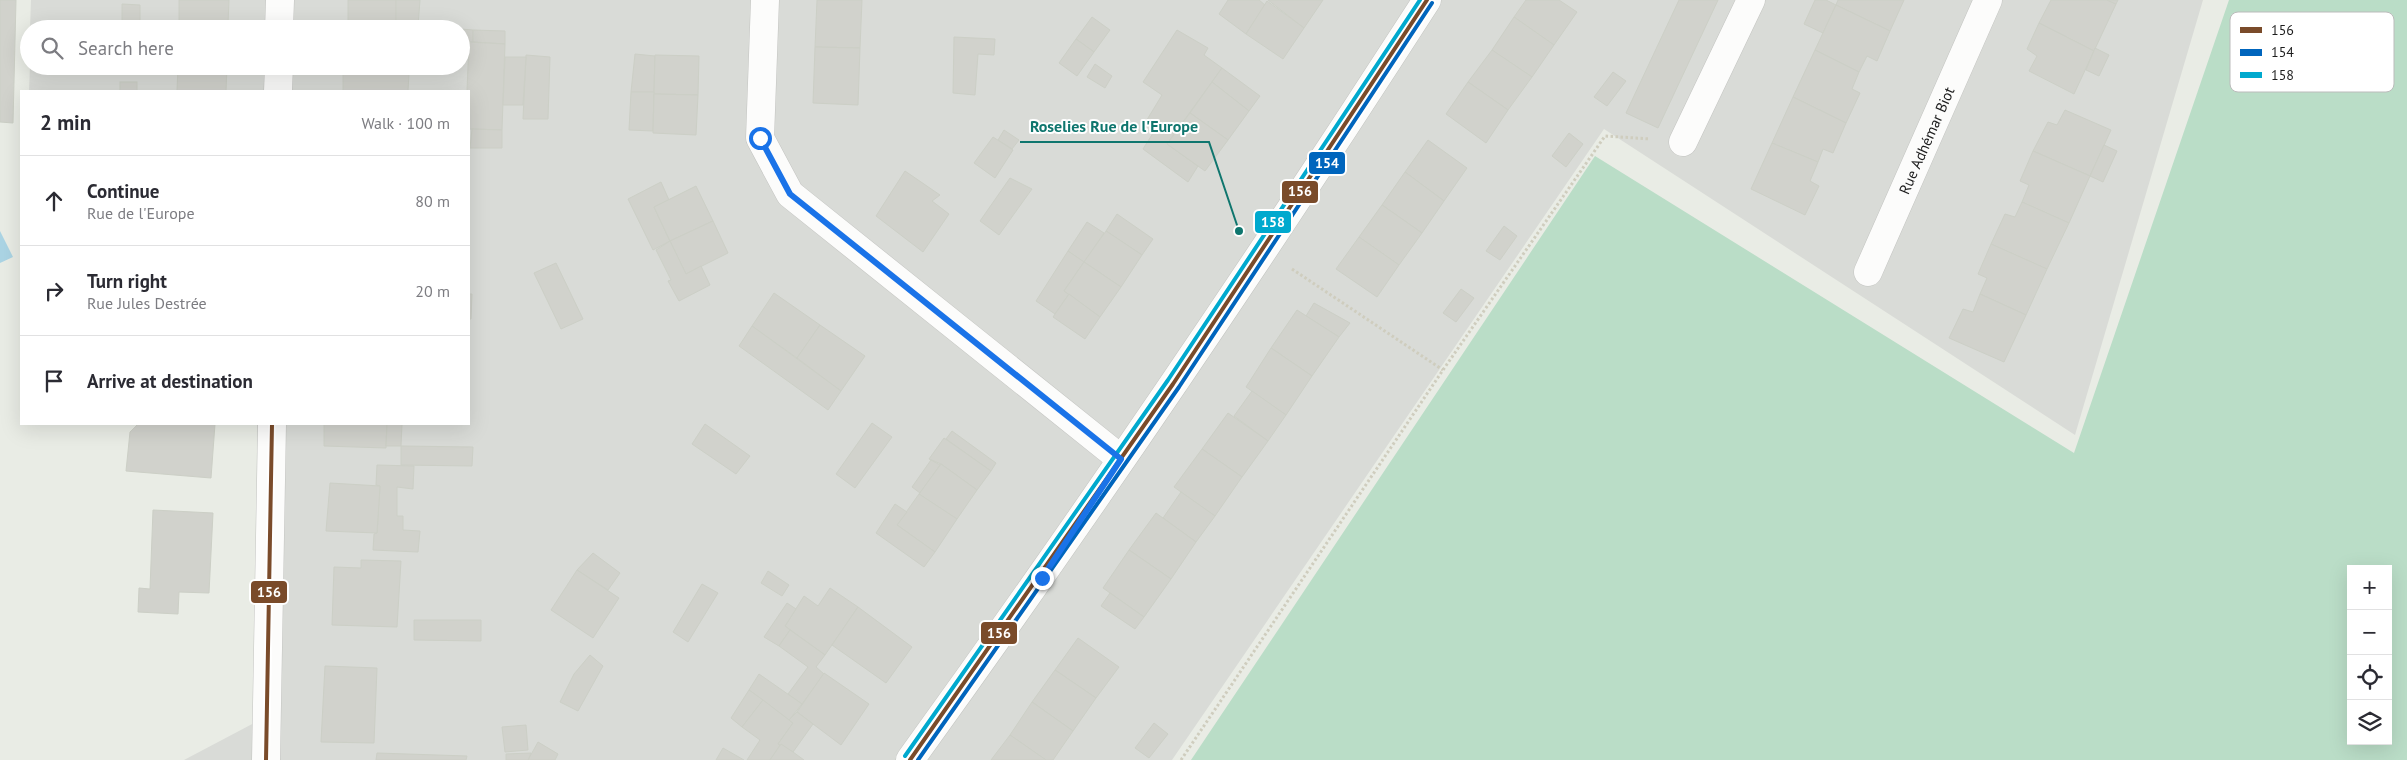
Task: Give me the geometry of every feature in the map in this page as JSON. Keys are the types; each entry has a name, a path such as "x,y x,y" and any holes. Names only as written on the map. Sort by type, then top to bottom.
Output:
{"street":[{"path":"280,0 280,20"},
{"path":"765,0 760,138 790,194 1121,459"},
{"path":"910,760 1042,578 1334,145 1427,0"},
{"path":"1683,142 1751,0"},
{"name":"Rue Adhémar Biot","path":"1868,272 1979,3"},
{"path":"278,90 279,75"},
{"path":"266,760 272,425"}],"path":[{"path":"1181,760 1443,370 1605,136 1683,142"},
{"path":"1263,250 1443,370"}],"shaded area":[{"path":"31,0 2203,0 2075,435 1604,129 1172,760 184,760 256,722 257,425 470,425 470,90 29,90 30,75 470,75 470,20 30,20"},
{"path":"0,231 13,257 0,263"}],"green space":[{"path":"2229,0 2407,0 2407,760 1191,760 1595,156 2074,453"}],"building":[{"path":"0,0 16,0 13,123 0,122"},
{"path":"179,0 229,0 228,20 179,20"},
{"path":"348,0 396,0 396,20 348,20"},
{"path":"396,0 420,0 418,20 396,20"},
{"path":"817,0 862,0 860,48 815,47"},
{"path":"1228,0 1259,0 1265,5 1246,34 1219,14"},
{"path":"1268,0 1323,0 1304,28"},
{"path":"1526,0 1559,0 1577,12 1554,45 1514,17"},
{"path":"1679,0 1718,0 1658,128 1626,113"},
{"path":"1815,0 1826,0 1836,5 1823,33 1804,24"},
{"path":"1838,0 1904,0 1890,31 1836,5"},
{"path":"2051,0 2107,0 2116,4 2094,51 2039,23"},
{"path":"2107,0 2118,0 2116,4"},
{"path":"1267,1 1304,28 1283,59 1246,34"},
{"path":"122,4 140,5 140,20 122,20"},
{"path":"1836,5 1890,31 1877,61 1867,56 1859,72 1815,50"},
{"path":"1092,17 1110,30 1094,52 1076,39"},
{"path":"1514,17 1554,45 1532,77 1492,50"},
{"path":"2039,23 2094,51 2074,94 2029,71 2037,56 2027,49"},
{"path":"470,30 473,30 473,42 470,42"},
{"path":"473,30 505,31 505,44 473,42"},
{"path":"1177,30 1208,48 1204,55 1222,68 1167,144 1198,166 1188,182 1143,149 1155,130 1145,123 1162,95 1143,82"},
{"path":"954,37 995,39 994,55 978,54 975,95 953,93"},
{"path":"1076,39 1094,52 1077,76 1059,63"},
{"path":"470,42 505,44 502,130 470,129 470,90 467,90 468,75 470,75"},
{"path":"815,47 860,48 858,105 813,103"},
{"path":"2095,48 2109,55 2099,76 2086,70"},
{"path":"1492,50 1532,77 1508,110 1468,82"},
{"path":"1815,50 1859,72 1852,89 1860,93 1846,123 1793,97"},
{"path":"635,54 655,56 654,92 631,92"},
{"path":"526,55 550,57 548,119 523,119"},
{"path":"655,55 699,56 698,95 654,94"},
{"path":"505,57 526,57 523,105 503,105"},
{"path":"1095,64 1112,76 1105,88 1087,77"},
{"path":"1222,68 1260,96 1249,111 1212,82"},
{"path":"1613,72 1626,81 1607,106 1594,97"},
{"path":"178,75 227,75 226,90 177,90"},
{"path":"343,75 409,75 408,90 343,90"},
{"path":"120,82 137,82 137,90 120,90"},
{"path":"1212,82 1249,111 1228,140 1190,113"},
{"path":"1468,82 1508,110 1486,143 1446,114"},
{"path":"631,92 654,92 653,131 629,130"},
{"path":"654,94 698,95 696,135 653,133"},
{"path":"1793,97 1846,123 1833,153 1823,149 1818,162 1772,143"},
{"path":"2065,110 2111,130 2090,176 2033,151 2048,122 2057,125"},
{"path":"1190,113 1228,140 1205,171 1167,144"},
{"path":"472,129 502,130 502,148 470,148"},
{"path":"1004,130 1019,140 1012,149 998,140"},
{"path":"1569,133 1583,144 1566,167 1552,156"},
{"path":"993,137 1013,150 995,178 974,163"},
{"path":"1428,140 1467,168 1444,201 1405,172"},
{"path":"1772,143 1818,162 1810,181 1819,186 1805,215 1751,189"},
{"path":"2104,145 2117,151 2103,182 2090,176"},
{"path":"2033,151 2090,176 2069,223 2022,202 2029,185 2020,181"},
{"path":"905,171 940,195 932,201 949,214 923,252 876,216"},
{"path":"1405,172 1444,201 1422,233 1382,205"},
{"path":"1010,178 1032,189 999,235 980,221"},
{"path":"661,182 669,200 654,207 670,241 653,250 628,199"},
{"path":"696,186 713,221 670,241 654,207"},
{"path":"2022,202 2069,223 2047,269 1991,244 2005,214 2015,217"},
{"path":"1382,205 1422,233 1399,265 1359,237"},
{"path":"1117,214 1153,239 1142,255 1106,231"},
{"path":"713,221 728,253 686,274 670,241"},
{"path":"1087,222 1104,233 1084,262 1068,251"},
{"path":"1504,226 1517,236 1500,260 1486,251"},
{"path":"1106,231 1142,255 1121,287 1084,262"},
{"path":"1359,237 1399,265 1377,297 1336,269"},
{"path":"670,241 686,274 701,266 710,285 679,301 668,281 671,280 656,250"},
{"path":"1991,244 2047,269 2026,315 1980,294 1987,278 1978,274"},
{"path":"1068,251 1084,262 1064,291 1069,294 1055,314 1036,301"},
{"path":"1084,262 1121,287 1100,317 1064,291"},
{"path":"556,263 583,319 561,329 534,273"},
{"path":"1461,289 1474,298 1456,322 1443,313"},
{"path":"774,293 820,325 797,358 752,326"},
{"path":"470,294 472,294 471,319"},
{"path":"1069,294 1100,317 1085,339 1053,317"},
{"path":"1980,294 2026,315 2004,362 1949,338 1963,309 1973,312"},
{"path":"1314,303 1350,323 1339,337 1306,316"},
{"path":"1297,310 1339,337 1312,376 1271,348"},
{"path":"820,325 865,356 841,391 797,358"},
{"path":"752,326 841,391 828,410 739,346"},
{"path":"1271,348 1312,376 1286,415 1246,387"},
{"path":"1252,391 1286,415 1268,441 1234,416"},
{"path":"1228,413 1268,441 1242,477 1202,449"},
{"path":"872,423 892,437 855,488 836,474"},
{"path":"705,424 750,456 736,474 692,444"},
{"path":"137,425 215,425 211,478 126,471 130,432"},
{"path":"324,425 387,425 386,448 324,446"},
{"path":"387,425 402,425 401,446 386,446"},
{"path":"952,431 996,463 991,471 946,439"},
{"path":"944,438 991,471 977,490 941,464 929,459"},
{"path":"401,446 473,447 472,466 401,465"},
{"path":"1202,449 1242,477 1215,516 1174,487"},
{"path":"931,460 940,465 920,493 912,487"},
{"path":"941,464 977,490 957,519 919,494"},
{"path":"377,465 414,466 413,489 397,487 397,516 403,516 403,530 420,531 418,552 373,550 374,534 377,533 380,486 376,485"},
{"path":"330,483 380,486 377,533 326,531"},
{"path":"1181,492 1215,516 1196,542 1163,518"},
{"path":"919,494 957,519 935,552 897,525"},
{"path":"895,504 907,512 897,525 935,552 924,567 876,533"},
{"path":"153,510 213,513 209,593 179,592 178,614 138,612 139,588 150,589"},
{"path":"1156,513 1196,542 1171,579 1129,550"},
{"path":"1129,550 1171,579 1144,617 1103,588"},
{"path":"593,553 620,573 608,590 577,570"},
{"path":"361,560 401,561 397,627 332,625 334,567 361,568"},
{"path":"577,570 619,598 593,638 551,610"},
{"path":"768,571 789,585 782,596 761,583"},
{"path":"702,584 718,593 688,642 673,632"},
{"path":"830,588 858,607 825,655 785,626 804,596 818,606"},
{"path":"1110,593 1144,617 1135,629 1101,606"},
{"path":"787,603 796,609 785,626 790,630 779,646 764,637"},
{"path":"858,607 912,647 886,683 832,645"},
{"path":"414,620 481,620 481,641 414,640"},
{"path":"790,630 825,655 816,667 824,674 802,704 788,694 808,667 779,646"},
{"path":"1078,638 1119,667 1096,698 1055,670"},
{"path":"590,655 603,666 578,711 560,702 574,674"},
{"path":"325,666 377,668 374,743 321,742"},
{"path":"1055,670 1096,698 1073,731 1032,702"},
{"path":"824,673 869,704 841,745 797,712"},
{"path":"759,674 802,704 789,720 749,690"},
{"path":"749,690 763,700 742,727 731,718"},
{"path":"763,700 793,723 778,744 780,745 770,760 747,760 760,740 742,727"},
{"path":"1032,702 1073,731 1053,760 1046,760 1010,735"},
{"path":"797,712 813,724 793,752 778,744 793,723 789,720"},
{"path":"1154,723 1168,734 1149,758 1135,748"},
{"path":"526,725 528,750 505,752 502,727"},
{"path":"1010,735 1046,760 991,760"},
{"path":"538,742 558,754 555,760 528,760"},
{"path":"781,744 793,752 804,760 770,760"},
{"path":"723,748 744,760 716,760"},
{"path":"377,753 467,756 466,760 376,760"},
{"path":"531,753 528,760 506,760 506,754"}],"transit line":[{"name":"158","path":"905,756 1168,380 1420,0"},
{"name":"156","path":"910,760 1173,384 1427,0"},
{"name":"154","path":"918,760 1179,387 1432,3"},
{"name":"156","path":"266,760 272,425"}],"place":[{"name":"Roselies Rue de l'Europe","path":"1239,231"}],"route":[{"path":"760,138 790,194 1121,459 1042,578"}]}
